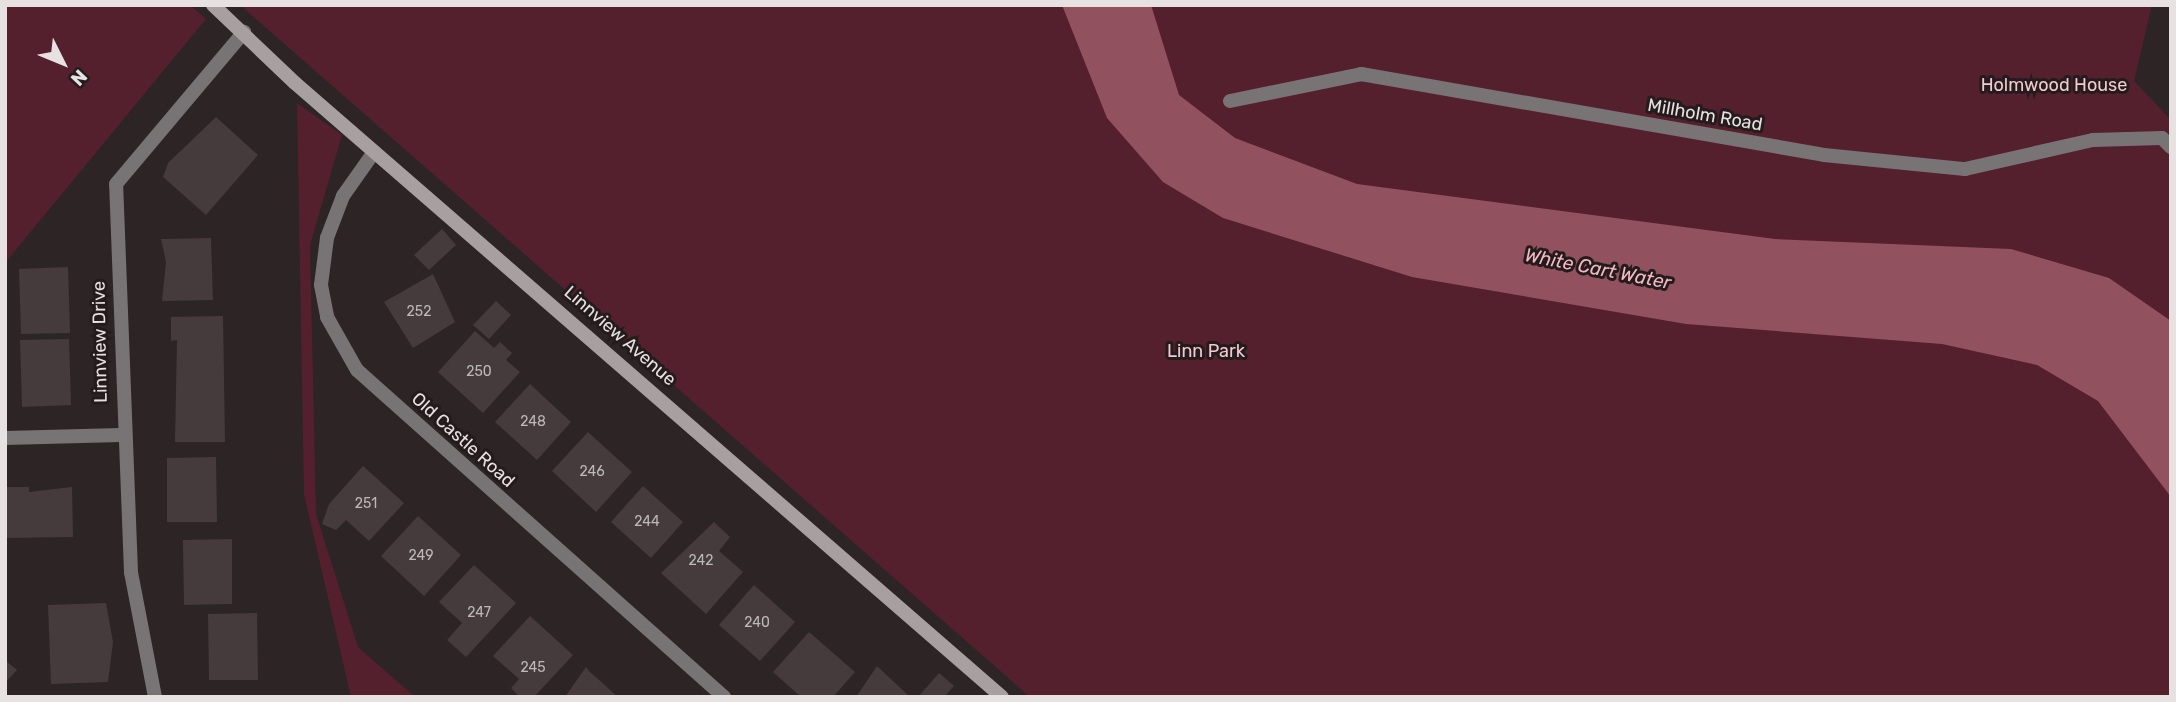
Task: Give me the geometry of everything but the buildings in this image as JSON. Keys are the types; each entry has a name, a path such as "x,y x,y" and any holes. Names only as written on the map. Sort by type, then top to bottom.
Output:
{"street":[{"name":"Linnview Avenue","path":"213,5 374,152 1002,697"},
{"name":"Linnview Drive","path":"153,696 135,620 121,435 116,184 244,32"},
{"name":"Millholm Road","path":"1230,101 1361,74 1825,155 1965,169 2093,140 2162,138 2171,147"},
{"name":"Old Castle Road","path":"374,152 343,196 327,239 321,285 327,317 356,370 724,697"},
{"path":"5,438 121,435"}],"green space":[{"path":"5,5 190,5 206,19 5,263"},
{"name":"Linn Park","path":"240,5 2152,5 2134,81 2171,120 2171,697 1030,697"},
{"path":"297,103 342,135 310,245 316,514 358,647 415,697 351,697 304,494"}],"water":[{"name":"White Cart Water","path":"1062,5 1151,5 1179,95 1235,138 1357,184 1775,239 2011,249 2109,278 2171,321 2171,497 2098,401 2037,365 1942,344 1686,324 1412,277 1223,218 1163,182 1107,118"}],"park label":[{"name":"Holmwood House","path":"2054,85"}]}
